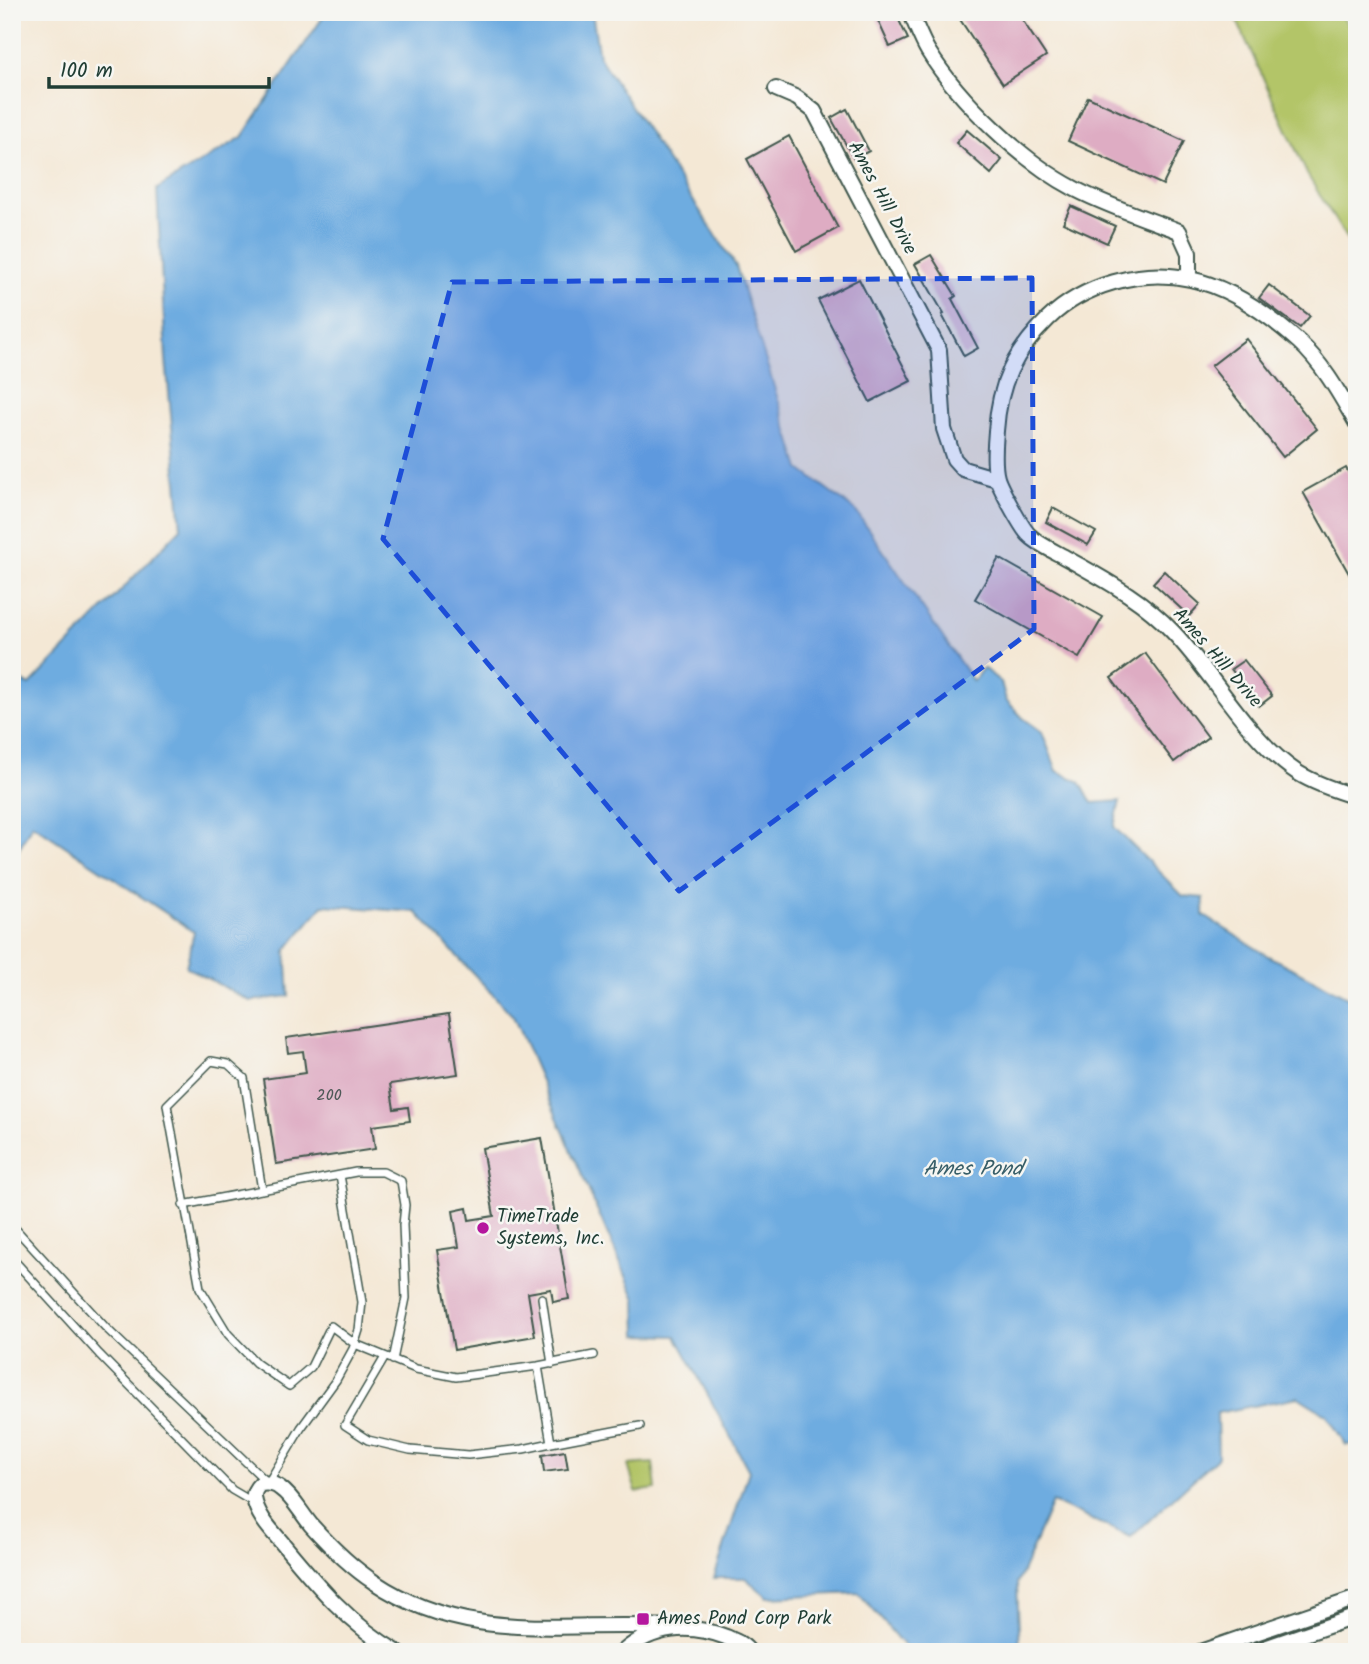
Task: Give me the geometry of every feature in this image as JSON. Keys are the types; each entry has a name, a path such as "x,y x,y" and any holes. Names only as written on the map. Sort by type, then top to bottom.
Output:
{"street":[{"path":"910,12 928,51 968,103 1013,147 1073,188 1122,211 1179,230 1189,253 1189,278"},
{"name":"Ames Hill Drive","path":"776,89 797,98 814,111 939,350 944,429 954,459 964,469 997,479"},
{"name":"Ames Hill Drive","path":"1357,424 1335,386 1299,342 1251,306 1220,289 1189,278 1129,278 1090,289 1073,299 1042,325 1014,359 1000,396 995,444 997,479 1028,535 1136,598 1173,632 1259,737 1297,772 1357,797"},
{"path":"397,1652 363,1629 337,1606 274,1533 254,1498 255,1490 260,1484 268,1483 281,1488 312,1526 373,1581 405,1600 434,1612 458,1620 499,1626 630,1624 685,1628 711,1632 750,1650"},
{"path":"1200,1652 1351,1599 1355,1617 1253,1652"},
{"path":"623,1652 649,1634 685,1628"}],"lane":[{"path":"262,1190 244,1078 228,1064 211,1060 167,1105 200,1288 228,1334 256,1363 289,1387 311,1367 331,1326 355,1344 389,1358 416,1369 456,1377 594,1356"},
{"path":"183,1205 356,1172 383,1172 401,1181 405,1205 403,1225 406,1298 389,1358 345,1425 368,1440 411,1450 468,1455 523,1449 640,1426"},
{"path":"12,1225 106,1328 268,1483 301,1428 336,1380 355,1344 359,1330 362,1301 340,1175"},
{"path":"12,1258 99,1354 224,1482 243,1498 256,1504"},
{"path":"542,1298 552,1364"},
{"path":"538,1366 551,1443"}],"highlighted area":[{"path":"1032,278 1034,629 679,891 383,539 452,282"}],"green space":[{"path":"1233,12 1339,12 1357,37 1357,256 1307,174"},
{"path":"653,1463 656,1489 636,1492 628,1465"}],"water":[{"name":"Ames Pond","path":"319,12 592,12 599,57 736,266 800,469 855,510 973,681 983,668 1001,682 1006,700 1023,718 1042,732 1057,771 1080,782 1092,803 1120,801 1114,827 1183,896 1204,898 1203,915 1268,956 1357,1002 1357,1444 1346,1445 1327,1415 1298,1397 1217,1413 1218,1457 1131,1537 1052,1502 1017,1584 1020,1652 909,1652 859,1593 768,1597 745,1578 714,1578 749,1471 676,1336 637,1335 636,1299 513,1016 416,912 323,905 286,950 289,996 250,1001 186,967 194,932 32,824 12,862 12,678 30,685 181,528 166,359 157,189 242,137 323,17"}],"building":[{"path":"874,12 895,12 908,39 890,47"},
{"path":"955,12 1017,12 1046,56 1003,84"},
{"path":"1088,97 1184,141 1163,185 1068,141"},
{"path":"847,109 869,151 854,159 831,118"},
{"path":"967,130 1002,160 991,174 956,143"},
{"path":"789,136 838,228 796,251 747,159"},
{"path":"1071,206 1115,226 1107,243 1063,223"},
{"path":"931,255 956,296 952,299 978,348 964,356 915,264"},
{"path":"859,279 911,381 870,402 818,300"},
{"path":"1269,285 1310,316 1300,328 1259,298"},
{"path":"1246,339 1317,429 1283,457 1211,366"},
{"path":"1346,468 1357,488 1357,588 1303,492"},
{"path":"1053,508 1096,532 1088,545 1046,522"},
{"path":"999,558 1103,617 1079,658 975,599"},
{"path":"1164,571 1200,604 1189,616 1153,583"},
{"path":"1145,653 1208,737 1174,762 1111,678"},
{"path":"1244,660 1272,696 1259,706 1231,669"},
{"path":"449,1014 458,1074 390,1084 394,1109 408,1107 410,1121 372,1126 375,1149 276,1164 263,1079 306,1073 303,1051 288,1053 286,1038"},
{"path":"542,1138 569,1299 553,1302 551,1289 528,1293 535,1336 454,1350 437,1250 459,1247 453,1211 467,1208 469,1220 494,1216 482,1148"},
{"path":"565,1451 568,1469 544,1472 542,1455"}],"place":[{"name":"TimeTrade Systems, Inc.","path":"483,1228"},
{"name":"Ames Pond Corp Park","path":"643,1619"}]}
